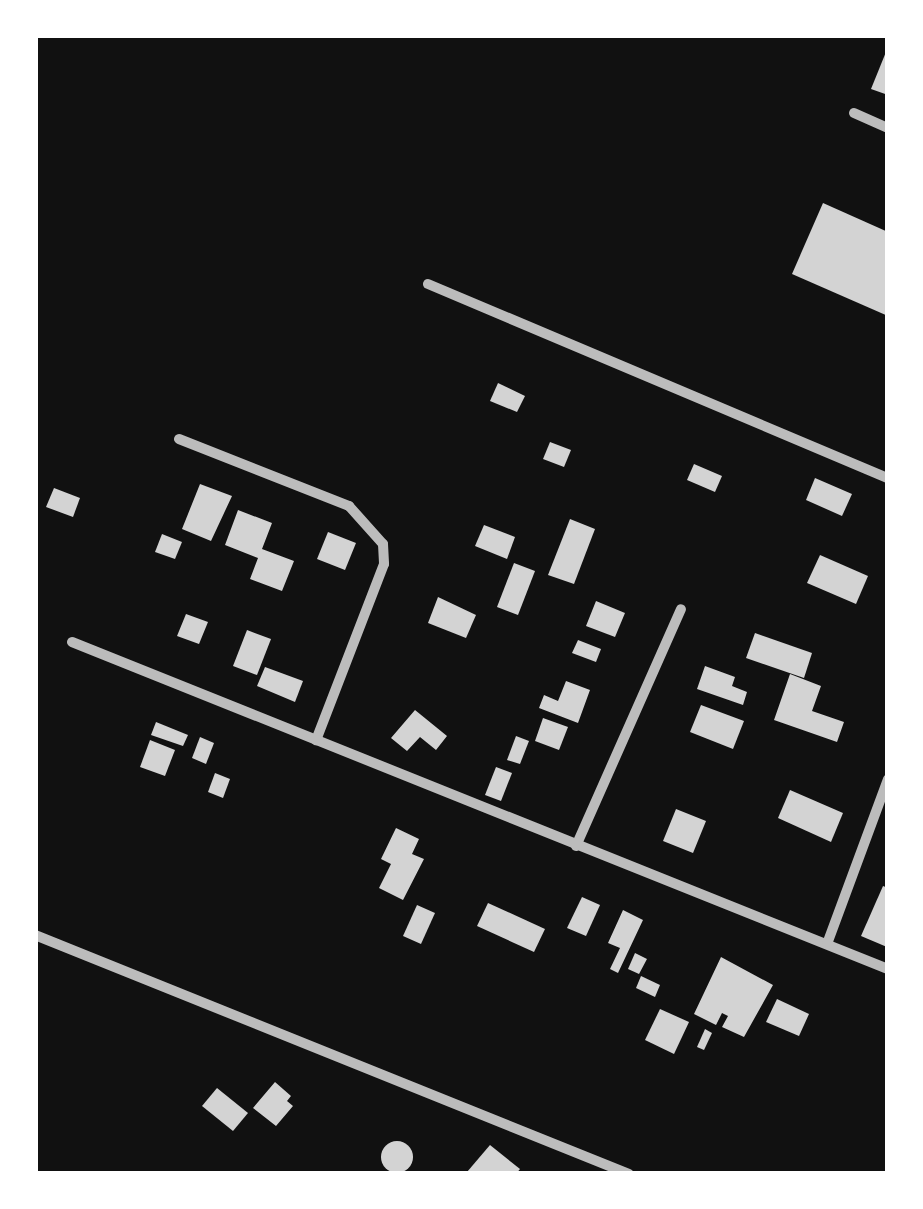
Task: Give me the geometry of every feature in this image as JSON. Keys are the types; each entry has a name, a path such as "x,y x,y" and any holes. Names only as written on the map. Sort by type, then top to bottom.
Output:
{"street":[{"path":"854,114 888,128"},
{"path":"428,284 888,478"},
{"path":"179,438 350,506 383,544 384,564 316,740"},
{"path":"576,846 681,609"},
{"path":"72,642 888,969"},
{"path":"827,944 888,778"},
{"path":"35,935 629,1174"}],"building":[{"path":"888,47 888,95 871,89"},
{"path":"823,203 888,232 888,316 792,274"},
{"path":"498,383 525,396 517,412 490,401"},
{"path":"550,442 571,450 564,467 543,459"},
{"path":"694,464 722,476 715,492 687,480"},
{"path":"815,478 852,494 842,516 806,500"},
{"path":"200,484 232,496 211,541 182,529"},
{"path":"54,488 80,498 73,517 46,507"},
{"path":"238,510 272,523 262,549 294,561 282,591 250,579 258,558 225,545"},
{"path":"570,519 595,529 574,584 548,575"},
{"path":"484,525 515,537 507,559 475,546"},
{"path":"328,532 356,543 345,570 317,559"},
{"path":"162,534 182,542 175,559 155,552"},
{"path":"820,555 868,576 856,604 807,583"},
{"path":"514,563 535,571 518,615 497,607"},
{"path":"438,597 476,615 466,638 428,623"},
{"path":"596,601 625,613 615,637 586,626"},
{"path":"186,614 208,622 199,644 177,636"},
{"path":"247,630 271,639 257,675 233,666"},
{"path":"755,633 812,653 804,678 746,658"},
{"path":"578,640 601,649 596,662 572,653"},
{"path":"705,666 735,677 732,686 747,692 743,705 697,689"},
{"path":"265,667 303,681 295,702 257,686"},
{"path":"790,674 821,686 812,711 844,722 837,742 774,720"},
{"path":"566,681 590,690 578,723 539,708 544,695 558,701"},
{"path":"701,705 744,721 733,749 690,732"},
{"path":"415,710 447,736 436,750 420,737 407,751 391,738"},
{"path":"543,718 568,727 559,750 535,741"},
{"path":"156,722 188,735 183,746 151,735"},
{"path":"516,736 529,741 520,764 507,760"},
{"path":"200,737 214,743 206,764 192,758"},
{"path":"150,740 175,750 165,776 140,767"},
{"path":"496,767 512,773 501,801 485,795"},
{"path":"215,773 230,779 223,798 208,792"},
{"path":"790,790 843,813 831,842 778,818"},
{"path":"676,809 706,821 693,853 663,841"},
{"path":"396,828 419,839 412,854 424,859 403,900 379,888 391,864 381,859"},
{"path":"883,886 888,888 887,947 861,936"},
{"path":"582,897 600,905 586,936 567,928"},
{"path":"488,903 545,929 534,952 477,926"},
{"path":"417,905 435,913 421,944 403,936"},
{"path":"623,910 643,920 618,973 610,969 620,948 608,943"},
{"path":"635,953 647,959 639,974 628,969"},
{"path":"721,957 773,985 744,1037 722,1027 728,1016 722,1013 716,1025 694,1014"},
{"path":"641,976 660,985 655,997 636,988"},
{"path":"777,999 809,1014 799,1036 766,1022"},
{"path":"660,1009 689,1022 674,1054 645,1040"},
{"path":"705,1029 712,1033 704,1050 697,1047"},
{"path":"275,1082 291,1096 287,1101 293,1106 276,1126 253,1108"},
{"path":"217,1088 248,1113 233,1131 202,1106"},
{"path":"397,1141 408,1146 413,1157 408,1168 397,1173 386,1168 381,1157 386,1146"},
{"path":"490,1145 520,1169 516,1174 467,1172"}]}
